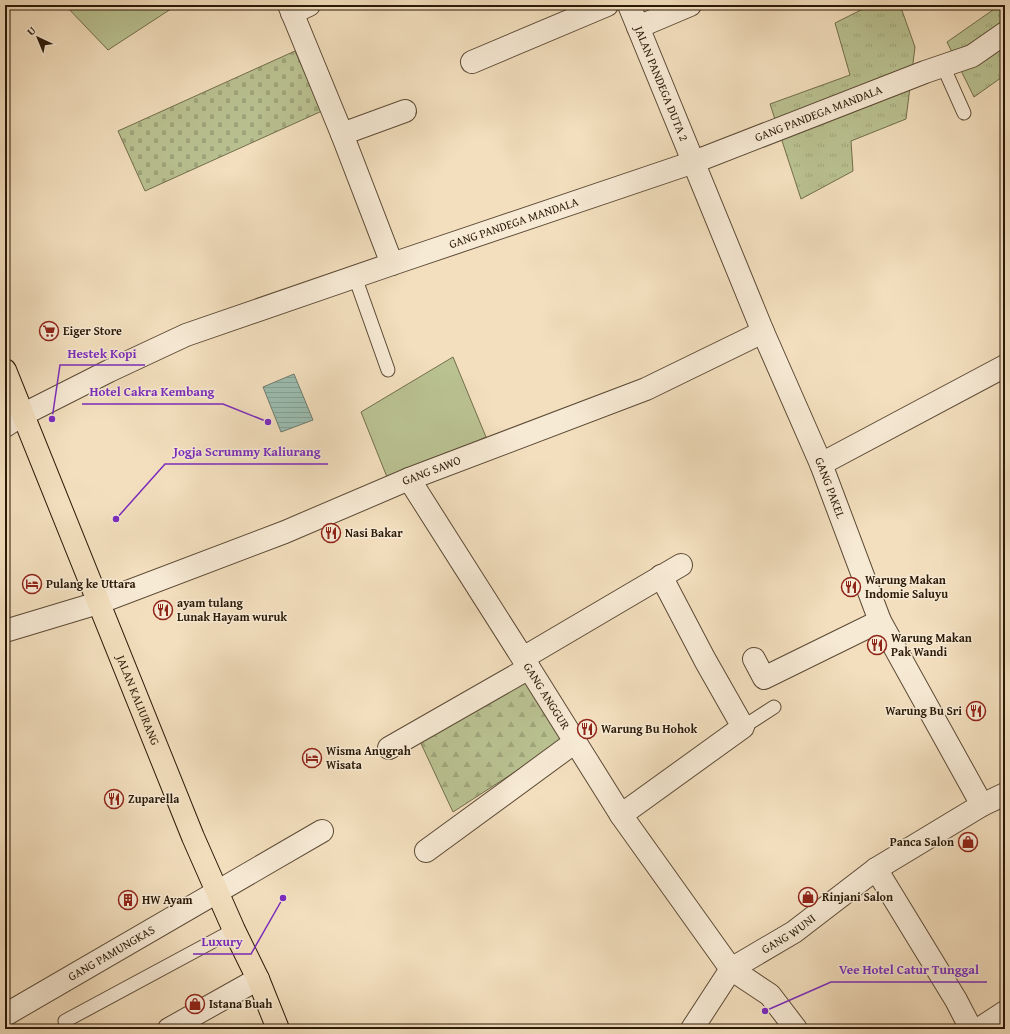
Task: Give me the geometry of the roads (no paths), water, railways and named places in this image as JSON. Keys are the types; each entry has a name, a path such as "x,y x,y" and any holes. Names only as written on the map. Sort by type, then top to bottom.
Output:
{"main road":[{"name":"JALAN KALIURANG","path":"5,370 14,420 98,603 193,836 234,930 258,979 278,1029"}],"street":[{"path":"472,62 607,5"},
{"name":"JALAN PANDEGA DUTA 2","path":"629,5 694,162"},
{"path":"638,27 690,5"},
{"path":"297,8 342,134 392,264"},
{"name":"GANG PANDEGA MANDALA","path":"14,420 109,371 186,335 694,162 972,56 1005,33"},
{"path":"342,134 405,111"},
{"name":"GANG PAKEL","path":"694,162 763,332 821,464 880,621 982,804"},
{"name":"GANG SAWO","path":"5,631 98,603 285,532 408,479 646,389 763,332"},
{"path":"821,464 1005,366"},
{"name":"GANG ANGGUR","path":"408,479 621,815 731,969"},
{"path":"389,748 526,663 661,576 681,565"},
{"path":"621,815 743,727 704,660 661,576"},
{"path":"754,659 764,678 880,621"},
{"path":"426,851 575,742"},
{"name":"GANG WUNI","path":"692,1029 731,969 794,932 876,869 982,804 1005,794"},
{"name":"GANG PAMUNGKAS","path":"5,1015 322,831"},
{"path":"876,869 956,1000 971,1029"},
{"path":"731,969 770,995 796,1029"},
{"path":"169,1029 258,979"},
{"path":"979,1029 1005,1012"}],"lane":[{"path":"943,66 964,113"},
{"path":"355,277 388,370"},
{"path":"743,727 774,707"},
{"path":"65,1021 234,930"}],"water":[{"path":"294,374 313,420 281,432 263,387"}],"place":[{"name":"Eiger Store","path":"49,331"},
{"name":"Hestek Kopi","path":"52,419"},
{"name":"Hotel Cakra Kembang","path":"268,422"},
{"name":"Jogja Scrummy Kaliurang","path":"116,519"},
{"name":"Nasi Bakar","path":"331,533"},
{"name":"Pulang ke Uttara","path":"32,584"},
{"name":"Warung Makan Indomie Saluyu","path":"851,587"},
{"name":"ayam tulang Lunak Hayam wuruk","path":"163,610"},
{"name":"Warung Makan Pak Wandi","path":"877,645"},
{"name":"Warung Bu Sri","path":"976,711"},
{"name":"Warung Bu Hohok","path":"587,729"},
{"name":"Wisma Anugrah Wisata","path":"312,758"},
{"name":"Zuparella","path":"114,799"},
{"name":"Panca Salon","path":"968,842"},
{"name":"Rinjani Salon","path":"808,897"},
{"name":"Luxury","path":"283,898"},
{"name":"HW Ayam","path":"128,900"},
{"name":"Istana Buah","path":"195,1004"},
{"name":"Vee Hotel Catur Tunggal","path":"765,1011"}]}
